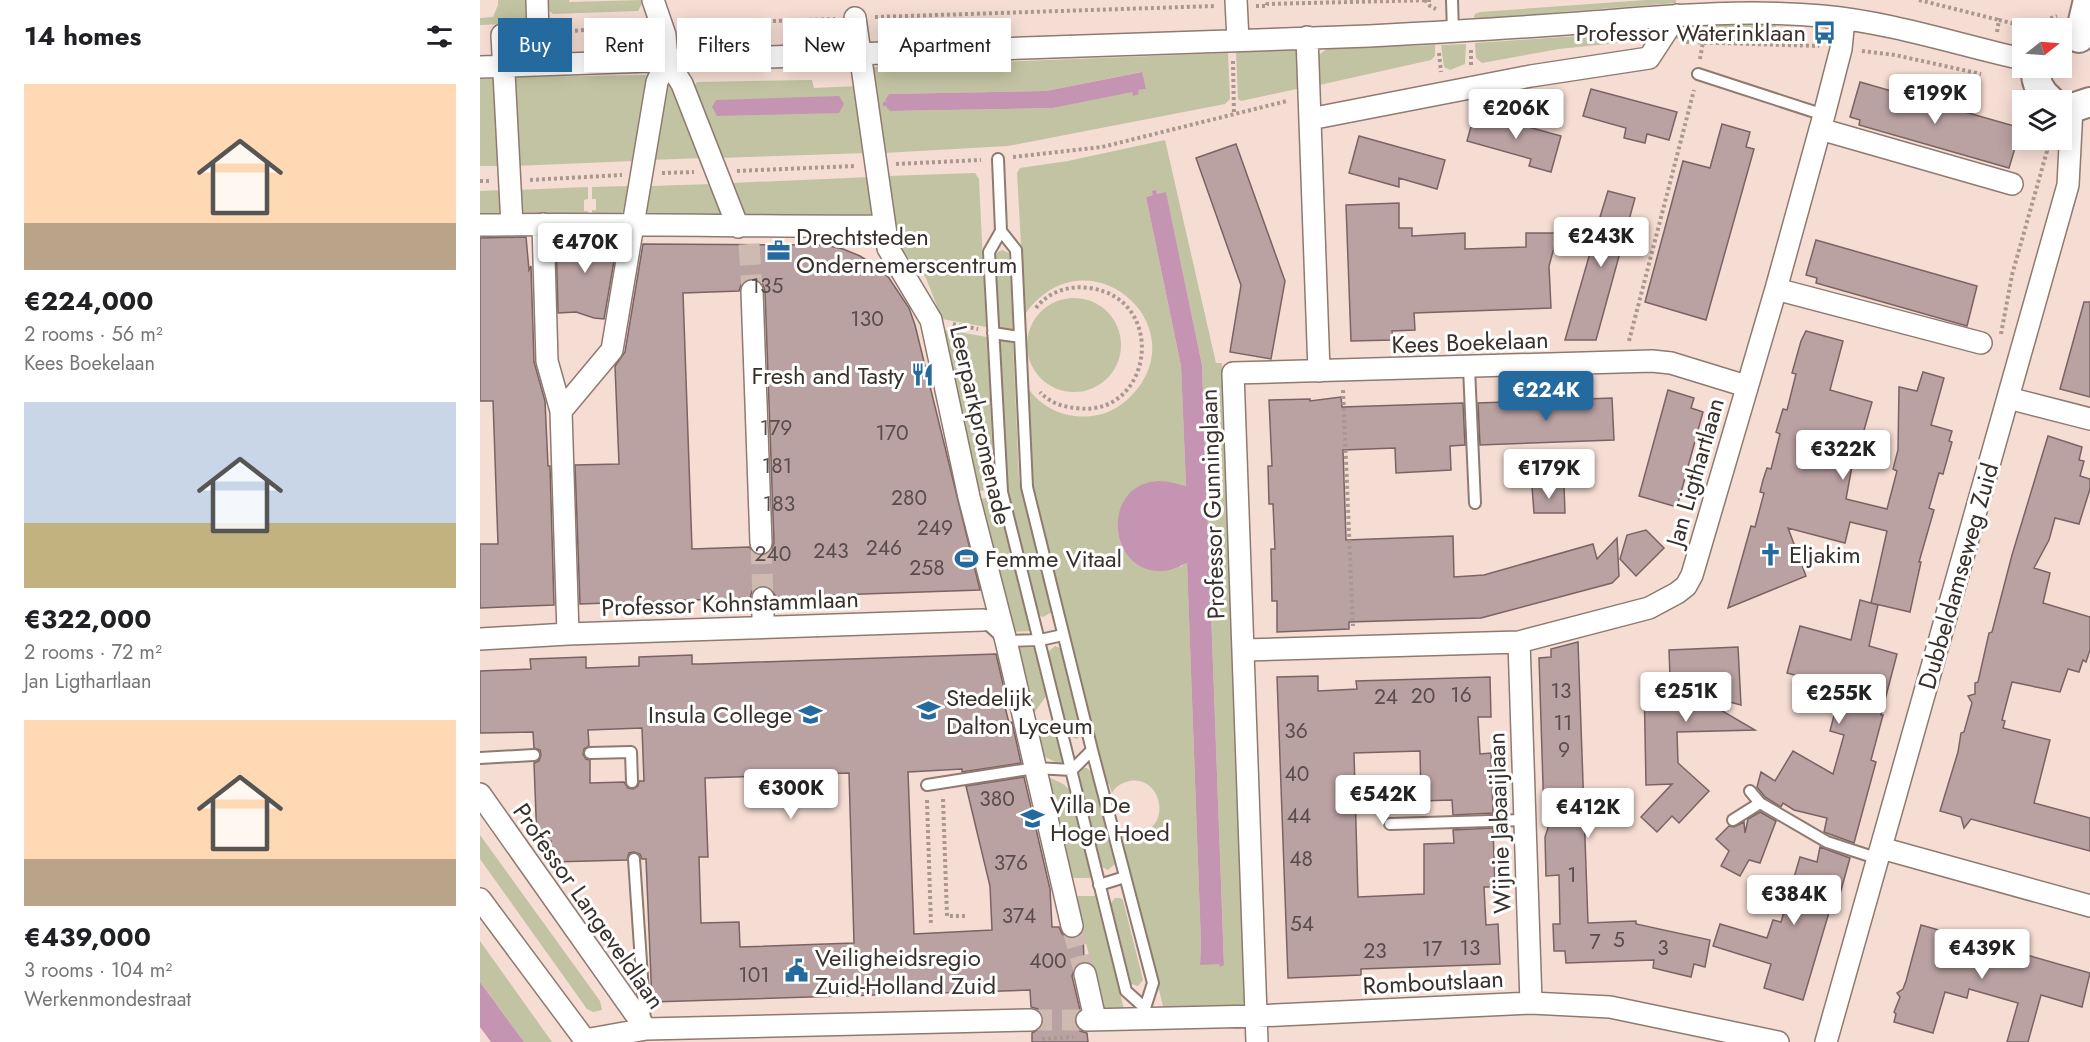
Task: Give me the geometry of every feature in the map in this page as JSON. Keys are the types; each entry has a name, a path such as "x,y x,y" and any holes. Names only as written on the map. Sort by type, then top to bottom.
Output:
{"street":[{"path":"537,0 538,18"},
{"path":"653,0 659,18"},
{"path":"1235,40 1236,3"},
{"path":"866,53 1453,32 1738,12 1844,19 1914,32 2012,56"},
{"path":"1310,119 1531,76 1650,58 1677,15"},
{"name":"Jan Ligthartlaan","path":"1519,642 1661,603 1686,586 1692,575 1776,289 1822,122 1841,49 1844,19"},
{"path":"665,35 667,60 682,84 716,172 745,233"},
{"path":"1307,37 1319,371"},
{"path":"572,63 783,56"},
{"path":"561,411 612,350 657,82 667,60"},
{"path":"480,67 498,66"},
{"path":"504,72 512,225"},
{"name":"Leerparkpromenade","path":"864,72 883,226 888,248 931,320 969,497 1006,641 1072,926"},
{"path":"2036,78 2038,87 2043,90"},
{"path":"1822,122 2013,184"},
{"name":"Dubbeldamseweg Zuid","path":"1826,1042 2068,185 2068,150"},
{"path":"543,224 547,361 561,411 568,634"},
{"path":"480,225 632,226 745,233 883,226"},
{"path":"1776,289 1990,342"},
{"path":"752,291 761,543"},
{"name":"Kees Boekelaan","path":"1319,371 1671,363 1746,386"},
{"name":"Professor Gunninglaan","path":"1257,1042 1233,373 1319,371"},
{"path":"2008,398 2090,419"},
{"path":"763,598 763,627"},
{"name":"Professor Kohnstammlaan","path":"480,639 983,620"},
{"path":"1244,650 1519,642"},
{"name":"Wijnie Jabaaijlaan","path":"1519,642 1532,1003"},
{"name":"Professor Langeveldlaan","path":"480,794 646,1029 585,1040 480,899"},
{"path":"1880,854 2090,906"},
{"name":"Romboutslaan","path":"1085,974 1091,1019 1146,1014 1257,1016 1532,1003 1610,1007 1778,1042"},
{"path":"646,1029 1031,1020"}],"lane":[{"path":"1452,0 1453,32"},
{"path":"1698,74 1822,122"},
{"path":"998,159 1001,231 989,252 1002,492 1126,991 1146,1014"},
{"path":"1001,231 1016,250 1027,487 1153,983 1146,1014"},
{"path":"993,333 1020,337"},
{"path":"1468,368 1475,503"},
{"path":"983,620 1006,641 1040,640 1063,635"},
{"path":"927,785 1035,768 1072,770 1092,750"},
{"path":"590,753 631,752 632,782"},
{"path":"480,758 534,756"},
{"path":"1750,791 1760,802 1827,842 1880,854"},
{"path":"1733,820 1760,802"},
{"path":"1390,824 1524,820"},
{"path":"634,860 646,1029"},
{"path":"1099,885 1125,878"}],"path":[{"path":"1425,0 1439,11"},
{"path":"855,18 1236,3 1267,6 1267,4 1433,0"},
{"path":"1919,0 2028,27 2058,15 2070,6 2081,26"},
{"path":"1998,29 1999,20"},
{"path":"665,25 783,21"},
{"path":"1234,114 1235,40"},
{"path":"1660,41 1802,44 1895,55 1986,75"},
{"path":"1623,363 1698,74 1703,42"},
{"path":"480,181 998,159 1102,147 1309,96"},
{"path":"1990,342 2012,275 2047,150"},
{"path":"1020,337 1027,320 1040,303 1058,291 1079,286 1100,289 1119,299 1134,315 1142,334 1143,356 1137,376 1124,393 1106,405 1085,410 1064,407 1045,397 1021,370"},
{"path":"931,320 993,333"},
{"path":"1343,372 1353,646"},
{"path":"943,782 947,916 964,916"},
{"path":"927,785 931,926"}],"green space":[{"path":"498,0 532,0 533,18 498,18 498,24 480,25 480,18 493,17"},
{"path":"546,0 569,0 569,2 642,0 643,2 638,11 553,14 547,9"},
{"path":"1646,0 1676,0 1676,3 1476,19 1474,17 1480,12"},
{"path":"1722,25 1776,25 1775,39 1710,37 1671,39 1672,29"},
{"path":"1650,31 1647,40 1559,49 1482,63 1476,58 1475,43"},
{"path":"1466,44 1465,64 1450,70 1444,67 1441,45"},
{"path":"1435,45 1435,56 1431,60 1315,86 1316,57 1328,48"},
{"path":"1299,50 1301,88 1241,101 1238,99 1236,52"},
{"path":"1228,53 1230,99 1225,104 1008,146 884,153 873,67 878,67 878,72 1011,72 1011,62","holes":["1141,72 1146,89 1137,90 1133,95 1133,91 1053,108 890,111 884,102 888,102 890,94 1046,91"]},
{"path":"646,75 633,161 514,166 511,77"},
{"path":"480,79 500,79 503,166 480,166"},
{"path":"812,80 814,88 857,86 866,153 717,158 692,89 697,82"},
{"path":"676,83 703,158 650,160 664,84"},
{"path":"1165,140 1216,363 1222,363 1247,1007 1164,1010 1119,830 1138,833 1149,829 1156,821 1159,802 1155,792 1148,785 1138,781 1126,782 1116,787 1112,793 1107,784 1033,485 1028,388 1040,402 1056,411 1083,417 1099,415 1118,407 1138,388 1151,361 1151,335 1141,312 1124,294 1101,283 1075,281 1049,291 1025,314 1017,173 1020,168 1068,161","holes":["1156,191 1157,194 1166,193 1202,365 1224,964 1200,964 1187,563 1180,567 1186,487 1181,366 1146,197 1153,195"]},
{"path":"975,173 979,179 986,327 942,319 926,278 896,246 888,176"},
{"path":"870,177 873,214 746,215 738,213 731,183"},
{"path":"713,184 722,215 646,217 651,186"},
{"path":"628,186 623,211 620,215 592,217 592,210 596,210 596,199 592,199 592,187"},
{"path":"588,187 588,199 584,200 584,211 588,211 588,218 522,218 516,190"},
{"path":"503,190 505,217 480,217 480,191"},
{"path":"1002,250 1009,253 1013,332 999,330 995,256"},
{"path":"1074,298 1092,302 1107,312 1117,327 1121,345 1117,363 1107,378 1092,388 1074,392 1056,388 1041,378 1031,363 1027,345 1031,327 1041,312 1056,302"},
{"path":"947,330 987,337 994,488 975,492 945,332"},
{"path":"999,340 1013,342 1019,479 1052,612 1043,617 1038,615 1006,481"},
{"path":"994,496 1030,631 1008,632 977,500"},
{"path":"1055,646 1060,648 1082,734 1077,739 1069,736 1048,652"},
{"path":"1013,648 1034,648 1046,696 1030,719"},
{"path":"1052,722 1063,764 1039,754 1035,740 1047,724"},
{"path":"1083,768 1091,772 1115,864 1108,870 1102,867 1079,774"},
{"path":"1044,775 1070,790 1091,878 1070,878"},
{"path":"480,835 600,1001 602,1010 593,1012 587,1009 480,859"},
{"path":"1074,896 1095,896 1125,1013 1104,1014"},
{"path":"1115,898 1123,900 1143,980 1138,986 1131,984 1111,903"},
{"path":"480,941 552,1042 524,1042 480,982"}],"shaded area":[{"path":"1142,72 1146,89 1138,90 1139,94 1133,96 1132,92 1053,108 890,111 887,106 883,106 889,94 1046,91"},
{"path":"839,96 844,104 839,113 717,116 712,107 716,100"},
{"path":"1156,190 1157,194 1166,192 1202,365 1224,965 1220,967 1219,964 1200,965 1187,563 1170,570 1149,570 1134,562 1123,548 1118,532 1119,514 1126,498 1138,486 1158,481 1186,486 1181,366 1146,197 1153,195 1152,191"},
{"path":"480,982 524,1042 491,1042 480,1027"}],"building":[{"path":"1860,82 2012,125 2012,150 2014,150 2009,168 1859,125 1860,120 1850,117"},
{"path":"1591,89 1677,112 1669,140 1647,134 1645,143 1624,138 1626,128 1583,116"},
{"path":"1475,112 1561,136 1551,172 1529,166 1531,159 1467,141"},
{"path":"1722,124 1750,132 1746,147 1754,149 1706,320 1645,302 1683,161 1710,168"},
{"path":"1359,136 1445,160 1437,189 1399,178 1399,187 1349,173"},
{"path":"1236,144 1285,281 1271,359 1230,352 1241,285 1196,158"},
{"path":"1608,191 1635,198 1596,340 1565,340 1596,232 1602,232 1596,230"},
{"path":"1399,203 1399,228 1412,228 1412,236 1465,233 1465,249 1526,247 1526,233 1558,233 1549,266 1551,308 1414,313 1415,330 1392,331 1393,340 1351,341 1346,205"},
{"path":"526,237 529,270 531,266 534,362 545,401 548,466 550,466 554,605 480,608 480,544 498,544 493,401 480,401 480,238"},
{"path":"556,237 618,238 604,319 576,312 558,313"},
{"path":"1816,240 1977,286 1967,326 1816,283 1817,278 1806,275"},
{"path":"643,244 825,245 860,256 876,266 889,278 909,308 915,325 980,590 776,597 770,587 762,585 752,591 750,598 580,604 575,465 619,464 615,366 625,352","holes":["751,278 758,280 765,291 774,543 768,553 761,556 755,554 749,547 692,549 683,293 739,291 741,285"]},
{"path":"2084,302 2090,302 2090,397 2060,389"},
{"path":"1806,331 1843,341 1830,390 1872,402 1857,455 1854,455 1846,499 1887,509 1897,471 1893,469 1898,450 1899,387 1917,391 1923,372 1944,378 1931,425 1952,431 1949,441 1952,442 1943,474 1939,473 1929,508 1934,510 1919,562 1921,562 1910,612 1871,603 1887,531 1850,522 1845,543 1788,528 1806,576 1728,608 1751,526 1755,527 1764,493 1760,492 1763,480 1767,468 1771,469 1780,434 1776,432 1783,409 1787,410 1796,374 1792,373"},
{"path":"1668,390 1694,398 1691,408 1703,412 1677,507 1639,496"},
{"path":"1341,397 1342,407 1463,403 1465,445 1450,446 1451,470 1396,473 1395,448 1343,450 1346,540 1453,536 1454,577 1484,575 1593,544 1597,559 1617,538 1619,576 1612,583 1481,618 1349,622 1349,629 1277,632 1277,601 1272,601 1271,549 1275,549 1273,504 1269,504 1268,466 1272,466 1269,400 1310,399 1310,401"},
{"path":"1612,398 1614,440 1480,445 1478,403"},
{"path":"2048,436 2082,447 2079,460 2084,461 2080,476 2090,479 2090,489 2079,524 2055,518 2049,540 2034,568 2050,573 2043,603 2090,617 2090,650 2079,672 2068,669 2060,692 2012,682 2002,720 2005,721 2003,728 2050,740 2034,803 2090,818 2090,851 1971,819 1964,828 1961,817 1940,811 1958,752 1961,733 1964,732 1972,703 1968,696 1975,694 1975,683 1978,682 1989,633 1992,632 2012,555"},
{"path":"1564,486 1565,513 1534,513 1532,487"},
{"path":"1646,530 1664,548 1636,576 1620,559 1627,535"},
{"path":"1860,600 1878,605 1869,646 1897,654 1871,760 1876,762 1854,843 1824,832 1827,818 1794,810 1783,803 1781,807 1765,797 1757,787 1761,772 1775,781 1793,751 1833,774 1844,735 1830,731 1841,688 1787,673 1800,626 1851,640"},
{"path":"1578,642 1588,923 1636,921 1636,924 1710,940 1705,967 1694,964 1691,977 1653,968 1654,960 1566,963 1565,951 1554,951 1553,924 1560,924 1559,875 1546,876 1545,837 1548,828 1544,816 1539,658 1551,657 1551,649"},
{"path":"1738,647 1741,705 1707,696 1705,701 1755,730 1677,732 1678,763 1709,791 1679,823 1672,816 1657,832 1641,817 1672,784 1646,785 1644,678 1670,677 1669,650"},
{"path":"996,654 1003,684 1003,699 1009,723 1012,722 1021,763 962,772 962,769 908,772 914,934 992,930 990,886 966,786 1024,777 1050,889 1052,927 1059,927 1062,934 1069,938 1075,938 1083,932 1084,962 1076,965 1072,976 1080,1010 1074,1021 1080,1031 1087,1033 1088,1042 1032,1042 1032,1033 1042,1027 1044,1019 1038,1009 1031,1007 1030,990 652,1002 646,859 642,859 640,854 634,852 629,853 627,860 552,862 551,841 537,842 534,763 539,761 541,755 540,750 534,748 533,732 480,733 480,671 531,669 530,659 586,657 586,668 639,666 639,657 692,655 692,664","holes":["642,728 644,781 639,781 638,786 633,789 628,788 624,782 590,783 590,760 586,759 583,754 584,749 589,746 588,730","849,773 854,943 740,947 739,922 701,923 699,857 708,857 705,778"]},
{"path":"1318,676 1318,691 1357,689 1356,681 1490,677 1491,717 1478,717 1480,754 1491,753 1493,813 1453,815 1452,800 1421,801 1420,751 1354,753 1358,897 1424,894 1424,844 1454,843 1453,830 1493,828 1495,887 1484,887 1486,925 1498,924 1500,964 1361,969 1361,975 1288,978 1277,677"},
{"path":"1760,812 1776,821 1760,863 1749,860 1740,876 1721,866 1729,851 1716,839 1729,826 1734,827 1744,822 1745,833 1748,819"},
{"path":"1820,847 1850,858 1838,901 1833,899 1803,1000 1764,988 1771,964 1713,946 1720,924 1767,938 1773,920 1781,922 1800,857 1817,862"},
{"path":"1921,925 2090,973 2082,1007 2041,995 2028,1042 2007,1042 2018,1003 1969,989 1967,998 1945,992 1933,1033 1894,1022 1896,1014 1894,1012 1900,997 1897,993 1903,989 1906,981"}],"tunnel":[{"path":"749,244 752,291"},
{"path":"761,543 763,598"},
{"path":"1072,926 1085,974"},
{"path":"1031,1020 1087,1020"}],"place":[{"name":"Professor Waterinklaan","path":"1824,32"},
{"name":"Drechtsteden Ondernemerscentrum","path":"778,250"},
{"name":"Fresh and Tasty","path":"922,375"},
{"name":"Eljakim","path":"1771,554"},
{"name":"Femme Vitaal","path":"967,558"},
{"name":"Stedelijk Dalton Lyceum","path":"928,711"},
{"name":"Insula College","path":"810,714"},
{"name":"Villa De Hoge Hoed","path":"1032,818"},
{"name":"Veiligheidsregio Zuid-Holland Zuid","path":"797,971"}]}
